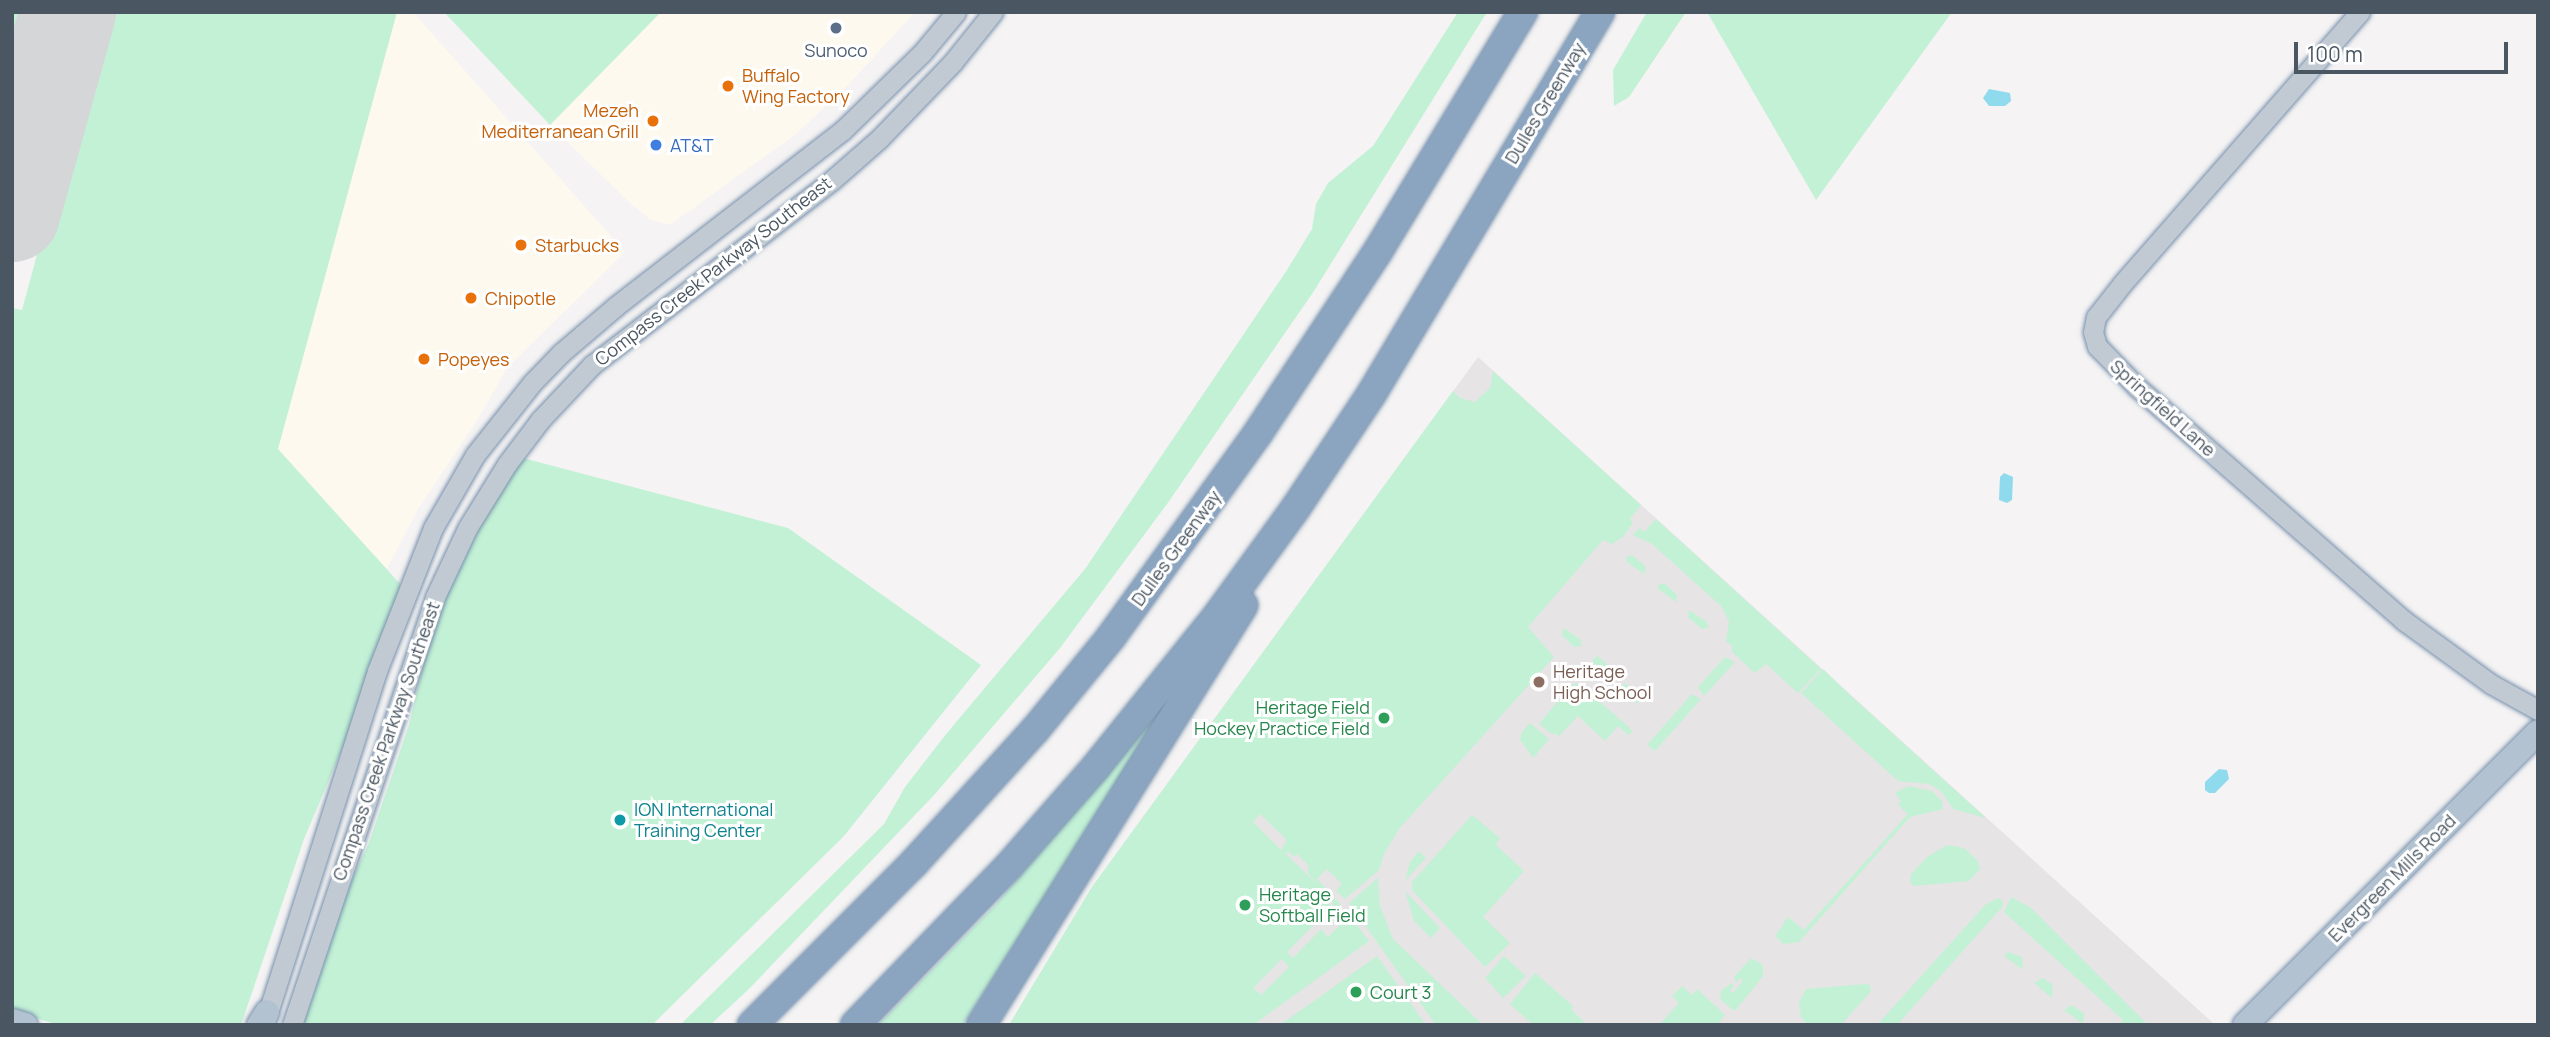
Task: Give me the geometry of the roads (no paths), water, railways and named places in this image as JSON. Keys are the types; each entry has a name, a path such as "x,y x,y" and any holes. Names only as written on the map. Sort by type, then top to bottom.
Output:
{"highway":[{"name":"Dulles Greenway","path":"752,1025 913,864 1034,730 1111,637 1265,423 1378,251 1523,12"},
{"name":"Dulles Greenway","path":"855,1025 965,914 1095,768 1218,615 1311,486 1372,393 1600,12"},
{"path":"982,1025 1216,654 1311,486"}],"main road":[{"name":"Evergreen Mills Road","path":"2245,1025 2538,732"},
{"path":"12,1021 25,1025"}],"street":[{"name":"Compass Creek Parkway Southeast","path":"263,1020 377,671 433,528 475,456 532,383 561,353 616,306 842,131 922,53 956,12"},
{"name":"Compass Creek Parkway Southeast","path":"292,1025 435,597 468,527 507,464 541,418 592,365 869,148 953,62 993,12"},
{"name":"Springfield Lane","path":"2360,12 2122,284 2096,317 2092,332 2096,346 2137,387 2403,620 2491,684 2538,710"}],"water":[{"path":"1989,89 2010,93 2011,101 2005,106 1989,106 1983,98"},
{"path":"2004,473 2013,477 2012,500 2007,503 1999,500 2000,477"},
{"path":"2219,769 2227,770 2229,779 2215,793 2209,793 2205,790 2205,782"}],"place":[{"name":"Sunoco","path":"836,28"},
{"name":"Buffalo Wing Factory","path":"728,86"},
{"name":"Mezeh Mediterranean Grill","path":"653,121"},
{"name":"AT&T","path":"656,145"},
{"name":"Starbucks","path":"521,245"},
{"name":"Chipotle","path":"471,298"},
{"name":"Popeyes","path":"424,359"},
{"name":"Heritage High School","path":"1539,682"},
{"name":"Heritage Field Hockey Practice Field","path":"1384,718"},
{"name":"ION International Training Center","path":"620,820"},
{"name":"Heritage Softball Field","path":"1245,905"},
{"name":"Court 3","path":"1356,992"}]}
